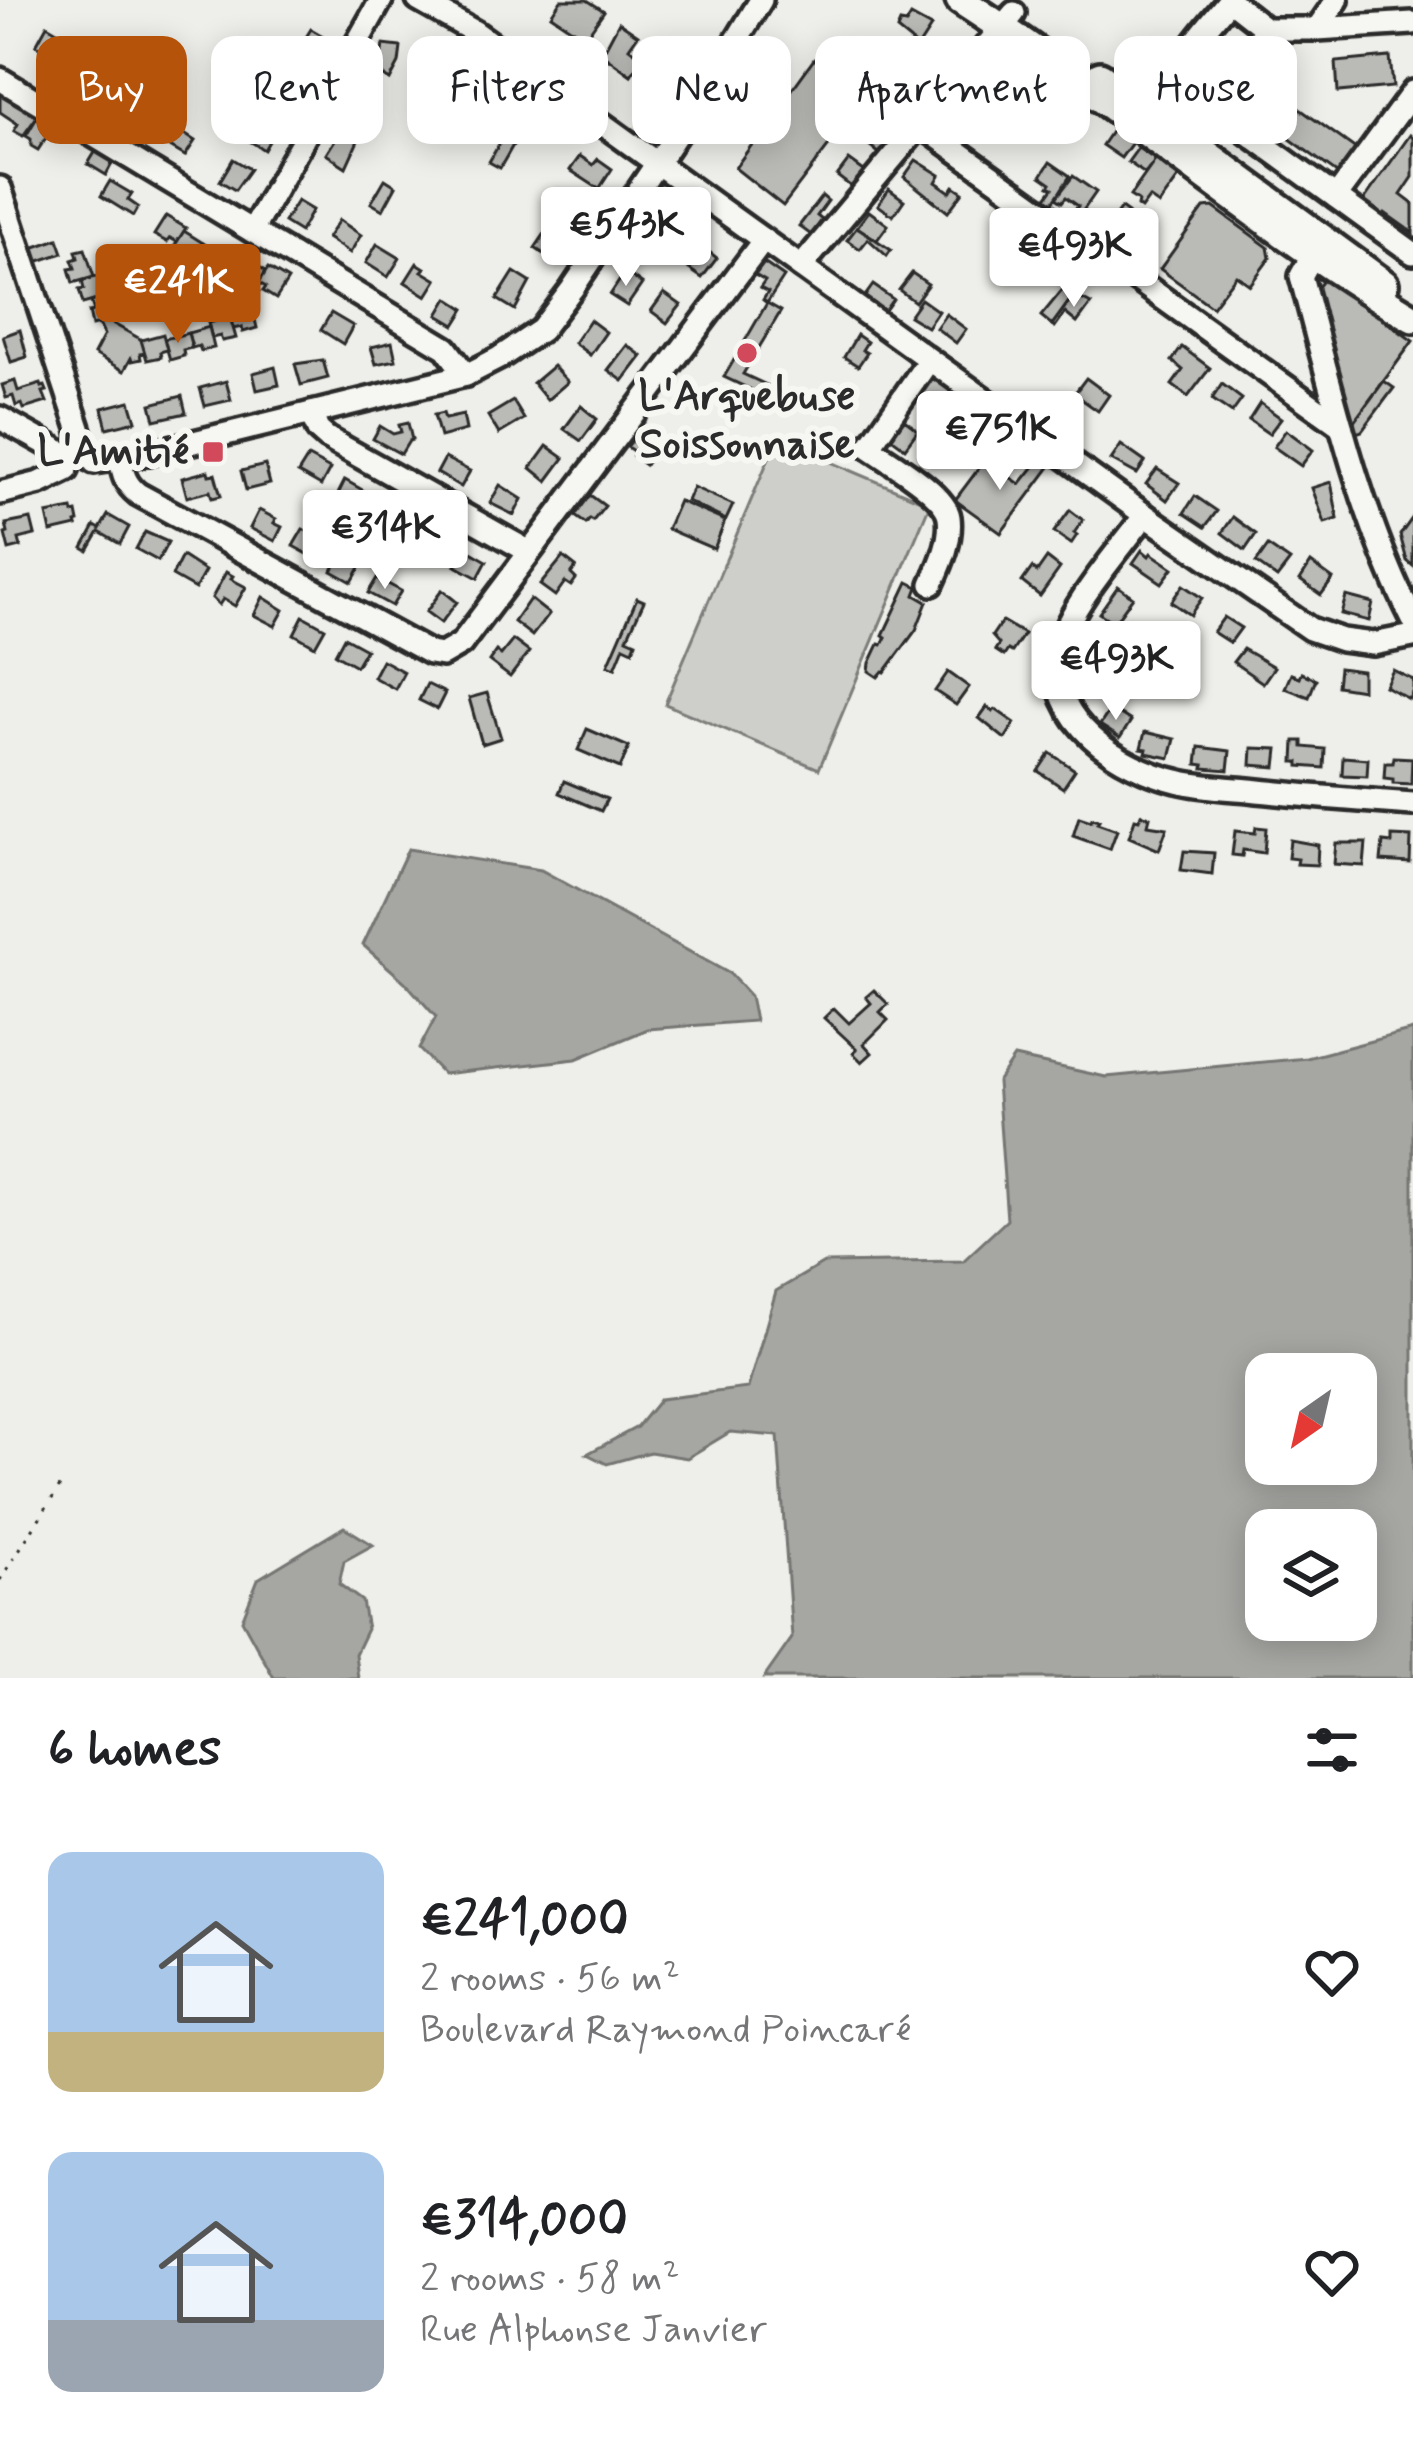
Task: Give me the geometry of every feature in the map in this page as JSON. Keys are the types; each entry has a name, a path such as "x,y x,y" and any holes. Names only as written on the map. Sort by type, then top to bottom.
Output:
{"main road":[{"path":"960,0 1004,14 1114,97"},
{"path":"1177,144 1413,318"},
{"path":"1184,144 1196,158"},
{"path":"1318,247 1413,306"}],"street":[{"path":"252,231 381,0"},
{"path":"418,0 475,32 1310,629 1373,644 1413,636"},
{"path":"741,36 761,0"},
{"path":"741,36 772,0"},
{"path":"1202,36 1229,0 1266,28 1413,23"},
{"path":"1317,29 1337,0"},
{"path":"1260,36 1266,28"},
{"path":"0,79 446,348 466,375"},
{"path":"1336,197 1413,92"},
{"path":"0,418 78,459 121,458 466,375 541,330 669,144"},
{"path":"801,267 905,144"},
{"path":"948,144 1341,425"},
{"path":"1196,158 1199,144"},
{"path":"1258,144 1413,253"},
{"path":"0,188 80,430 78,459"},
{"path":"121,458 123,478 138,494 442,655 461,644 763,241"},
{"path":"1318,247 1301,276 1386,567 1413,620"},
{"path":"929,360 869,447 941,500 950,515 945,554 932,584"},
{"path":"311,413 327,438 529,551"},
{"path":"0,493 40,483 78,459"},
{"path":"1145,515 1064,628 1057,654 1058,680 1082,730 1112,753 1175,781 1413,804"}],"path":[{"path":"0,1580 62,1483"}],"shaded area":[{"path":"777,439 930,504 819,769 665,704"},
{"path":"408,849 541,870 730,974 750,996 755,1021 648,1029 576,1059 443,1074 419,1049 436,1017 363,945"},
{"path":"1413,1030 1413,1678 764,1678 792,1638 778,1436 730,1432 687,1458 650,1452 607,1464 587,1454 637,1427 660,1399 748,1388 776,1291 824,1263 963,1261 1007,1220 997,1082 1014,1057 1106,1077 1307,1058"},
{"path":"344,1527 373,1545 344,1561 339,1584 362,1601 367,1629 355,1654 358,1678 274,1678 242,1620 258,1579"}],"building":[{"path":"561,0 587,0 604,11 586,36 551,15"},
{"path":"911,16 931,27 925,36 904,36 897,30 900,23 906,24"},
{"path":"619,22 638,35 632,36 629,48 631,75 608,58 608,43"},
{"path":"47,25 65,36 41,36"},
{"path":"383,45 401,47 390,80 383,76"},
{"path":"1390,57 1393,87 1338,92 1336,62"},
{"path":"815,60 815,144 830,144 783,206 735,168 752,144 791,144 791,91"},
{"path":"0,91 36,112 36,118 23,136 14,131 18,124 0,112"},
{"path":"1297,107 1356,149 1338,174 1297,144"},
{"path":"36,119 36,144 42,144 38,150 26,136"},
{"path":"1114,127 1114,144 1131,144 1121,158 1102,145"},
{"path":"1410,135 1413,177 1401,195 1413,204 1413,233 1362,203"},
{"path":"187,136 195,141 185,156 170,147 187,144"},
{"path":"332,144 356,144 346,167 326,154"},
{"path":"499,144 514,144 500,168 489,162"},
{"path":"868,144 887,144 881,155"},
{"path":"1138,148 1156,160 1145,174 1128,162"},
{"path":"97,149 114,160 106,175 88,164"},
{"path":"1159,155 1183,172 1159,205 1149,198 1141,209 1130,196"},
{"path":"580,156 593,165 598,159 612,169 599,189 570,170"},
{"path":"233,159 250,169 235,190 220,181"},
{"path":"849,160 864,171 854,189 837,176"},
{"path":"916,160 940,175 936,182 950,192 954,186 963,192 948,212 904,177"},
{"path":"1050,162 1070,176 1052,204 1045,199 1053,188 1041,176"},
{"path":"1073,176 1096,192 1080,215 1074,211 1078,206 1066,197 1062,202 1056,198"},
{"path":"385,179 396,186 383,210 371,203"},
{"path":"110,181 132,194 128,200 138,207 133,216 101,196"},
{"path":"889,189 904,200 893,216 878,205"},
{"path":"822,196 828,201 811,235 799,226"},
{"path":"297,201 312,210 300,232 284,222"},
{"path":"1213,207 1268,247 1270,258 1250,285 1236,275 1212,307 1160,269 1204,208"},
{"path":"1121,208 1128,213 1112,235 1122,243 1136,224 1142,228 1122,255 1099,238"},
{"path":"560,210 576,220 562,239 548,229"},
{"path":"869,211 888,225 877,240 857,227"},
{"path":"1083,211 1110,224 1099,238 1076,221"},
{"path":"666,212 683,224 668,246 651,235"},
{"path":"166,216 186,228 177,242 154,235"},
{"path":"339,220 361,235 350,253 327,238"},
{"path":"857,227 891,250 887,256 868,239 860,249 847,240"},
{"path":"548,229 562,239 551,259 535,248"},
{"path":"184,231 203,243 194,257 187,253 184,258 172,250"},
{"path":"58,239 63,253 36,262 32,248"},
{"path":"203,243 222,255 211,273 194,257"},
{"path":"377,244 400,258 388,277 366,263"},
{"path":"704,248 717,258 702,278 689,269"},
{"path":"85,249 94,277 73,283 72,260 78,258 76,251"},
{"path":"225,251 245,263 233,282 216,266"},
{"path":"247,260 266,271 254,290 238,274"},
{"path":"417,263 437,280 427,296 405,282"},
{"path":"764,263 784,277 767,303 763,300 768,292 760,288 765,281 755,275"},
{"path":"268,268 288,280 276,299 259,283"},
{"path":"514,272 530,282 515,310 497,299"},
{"path":"625,272 642,284 627,306 610,295"},
{"path":"912,273 928,284 915,302 899,290"},
{"path":"1319,273 1413,341 1353,423 1314,292 1322,282 1316,277"},
{"path":"98,276 104,298 83,304 82,281"},
{"path":"873,285 893,299 883,313 863,299"},
{"path":"1064,288 1074,295 1052,325 1041,316"},
{"path":"664,293 681,305 667,323 651,311"},
{"path":"1074,295 1091,304 1077,323 1065,313 1055,327 1052,325"},
{"path":"108,297 114,320 92,326 91,302"},
{"path":"448,298 465,309 455,325 438,315"},
{"path":"921,299 938,311 927,327 909,316"},
{"name":"L'Arquebuse Soissonnaise","path":"767,303 781,311 743,374 788,395 784,405 724,377"},
{"path":"252,307 257,328 233,329 229,313"},
{"path":"331,313 353,326 343,344 321,330"},
{"path":"946,314 966,329 956,343 936,328"},
{"path":"230,317 236,338 212,338 208,323"},
{"path":"114,320 112,323 142,340 145,353 140,354 141,359 131,358 124,371 94,354 104,335 99,324"},
{"path":"590,320 606,332 590,355 574,343"},
{"path":"209,327 214,348 192,348 188,333"},
{"path":"20,330 27,357 11,362 3,336"},
{"path":"188,333 192,348 170,360 164,339"},
{"path":"163,334 167,350 147,360 141,340"},
{"path":"857,335 867,342 862,350 867,353 858,366 844,357"},
{"path":"392,342 396,360 376,364 371,347"},
{"path":"627,345 642,356 623,381 608,370"},
{"path":"1182,347 1210,368 1188,397 1172,385 1183,370 1172,361"},
{"path":"323,360 328,378 301,385 295,364"},
{"path":"553,366 568,382 547,400 533,383"},
{"path":"275,367 279,385 257,390 253,373"},
{"path":"934,376 953,393 942,408 921,394"},
{"path":"1086,378 1109,395 1098,411 1074,394"},
{"path":"15,381 18,391 45,386 47,402 24,409 22,404 16,406 13,396 6,398 2,385"},
{"path":"226,381 231,400 205,406 200,388"},
{"path":"1384,381 1394,388 1356,433 1353,423"},
{"path":"1222,384 1242,399 1232,413 1212,399"},
{"path":"182,396 186,413 155,420 151,404"},
{"path":"130,401 136,421 107,428 102,408"},
{"path":"513,401 524,419 499,434 488,416"},
{"path":"1260,403 1281,418 1269,434 1249,420"},
{"path":"581,406 597,419 581,441 564,429"},
{"path":"973,408 1002,428 989,447 960,426"},
{"path":"443,413 445,419 463,415 466,430 440,437 434,415"},
{"path":"903,419 918,430 905,448 890,437"},
{"path":"408,423 412,440 401,454 373,439 380,426 393,434 401,432 399,425"},
{"path":"1286,430 1313,450 1301,466 1274,447"},
{"path":"639,431 656,438 645,465 627,447"},
{"path":"1121,445 1145,462 1137,474 1111,460"},
{"path":"547,446 564,458 547,481 531,468"},
{"path":"1043,455 1053,463 1001,533 955,500 985,460 1020,484"},
{"path":"308,457 330,469 321,486 298,473"},
{"path":"445,458 470,471 461,487 437,473"},
{"path":"265,465 270,484 246,490 241,471"},
{"path":"1157,469 1179,483 1167,500 1146,484"},
{"path":"208,471 215,474 221,496 212,498 210,491 187,497 182,478"},
{"path":"345,480 366,492 364,496 370,499 364,510 337,496"},
{"path":"1331,482 1338,519 1325,523 1312,488"},
{"path":"500,485 522,499 514,515 490,503"},
{"path":"693,487 733,505 726,520 687,501"},
{"path":"590,495 605,506 586,524 575,516"},
{"path":"1195,496 1217,511 1205,527 1184,513"},
{"path":"679,501 725,521 714,549 667,529"},
{"path":"259,510 282,527 275,541 250,528"},
{"path":"1070,510 1083,520 1071,544 1054,532"},
{"path":"77,512 77,526 51,532 47,514"},
{"path":"377,514 399,526 391,541 368,529"},
{"path":"108,515 129,527 120,544 99,532 88,551 83,548 95,526 100,529"},
{"path":"1233,517 1256,534 1245,550 1222,533"},
{"path":"1413,517 1413,566 1400,535"},
{"path":"31,519 35,535 19,539 21,547 9,550 6,524"},
{"path":"424,526 445,539 437,555 415,544"},
{"path":"303,529 325,541 315,558 293,546"},
{"path":"145,532 168,542 158,561 136,549"},
{"path":"1268,546 1290,561 1277,578 1256,563"},
{"path":"466,549 487,561 478,578 456,566"},
{"path":"1142,550 1173,568 1162,583 1133,563"},
{"path":"341,553 362,564 352,582 332,571"},
{"path":"182,556 205,571 195,589 172,576"},
{"path":"563,557 576,567 571,574 576,579 571,586 565,582 555,596 540,585"},
{"path":"1047,558 1060,568 1040,596 1022,582"},
{"path":"1311,563 1333,579 1321,595 1300,580"},
{"path":"226,572 246,587 235,606 223,599 219,605 212,598"},
{"path":"377,578 401,591 392,606 368,593"},
{"path":"908,582 918,587 915,595 927,602 916,630 878,677 869,671 870,663"},
{"path":"1183,585 1202,598 1190,615 1171,602"},
{"path":"1118,586 1133,597 1114,623 1099,613"},
{"path":"442,590 457,602 441,623 426,612"},
{"path":"1346,596 1373,603 1369,621 1341,614"},
{"path":"263,597 284,610 275,626 254,615"},
{"path":"637,598 644,601 627,638 636,642 633,650 624,646 615,668 608,665"},
{"path":"530,599 549,614 532,636 514,622"},
{"path":"303,616 325,628 315,646 294,634"},
{"path":"1224,617 1241,628 1230,643 1213,632"},
{"path":"1002,621 1024,634 1004,656 995,650 999,644 992,636"},
{"path":"344,637 366,649 356,666 335,654"},
{"path":"513,640 529,652 510,677 489,661"},
{"path":"1080,649 1097,651 1094,675 1087,674 1086,682 1075,680"},
{"path":"1243,649 1274,667 1263,683 1233,662"},
{"path":"382,660 404,672 395,689 373,677"},
{"path":"1339,668 1362,671 1362,690 1337,686"},
{"path":"1393,670 1413,680 1409,699 1385,686"},
{"path":"948,672 969,687 956,705 935,691"},
{"path":"1301,673 1316,679 1309,697 1285,688 1291,674 1299,677"},
{"path":"427,684 445,693 437,709 419,700"},
{"path":"487,693 501,738 482,744 469,698"},
{"path":"987,707 1015,723 1005,739 979,718"},
{"path":"1111,708 1131,721 1120,738 1100,725"},
{"path":"587,729 629,747 620,768 578,750"},
{"path":"1145,732 1175,739 1170,758 1141,748"},
{"path":"1295,741 1303,741 1303,747 1325,749 1324,768 1294,762"},
{"path":"1199,747 1230,751 1228,770 1197,764"},
{"path":"1252,748 1278,749 1276,767 1251,765"},
{"path":"1050,753 1075,770 1063,788 1038,771"},
{"path":"1343,757 1368,759 1367,776 1342,775"},
{"path":"1394,757 1412,758 1411,784 1384,778 1385,763 1393,763"},
{"path":"564,781 607,799 601,811 559,793"},
{"path":"1141,814 1150,817 1148,825 1167,828 1159,850 1129,837"},
{"path":"1079,817 1099,820 1097,823 1117,830 1110,849 1073,836"},
{"path":"1256,827 1266,828 1264,853 1243,850 1242,856 1232,855 1235,831 1255,833"},
{"path":"1392,836 1411,837 1410,863 1381,861 1383,842 1392,843"},
{"path":"1290,840 1318,845 1317,865 1297,864 1298,859 1288,858"},
{"path":"1336,843 1366,843 1364,866 1334,864"},
{"path":"1184,851 1214,853 1212,874 1181,870"},
{"path":"874,990 888,1004 880,1012 888,1020 864,1044 872,1053 862,1062 853,1053 857,1049 824,1018 834,1008 849,1023 871,1003 866,997"}],"place":[{"name":"L'Arquebuse Soissonnaise","path":"747,353"},
{"name":"L'Amitié","path":"213,452"}]}
